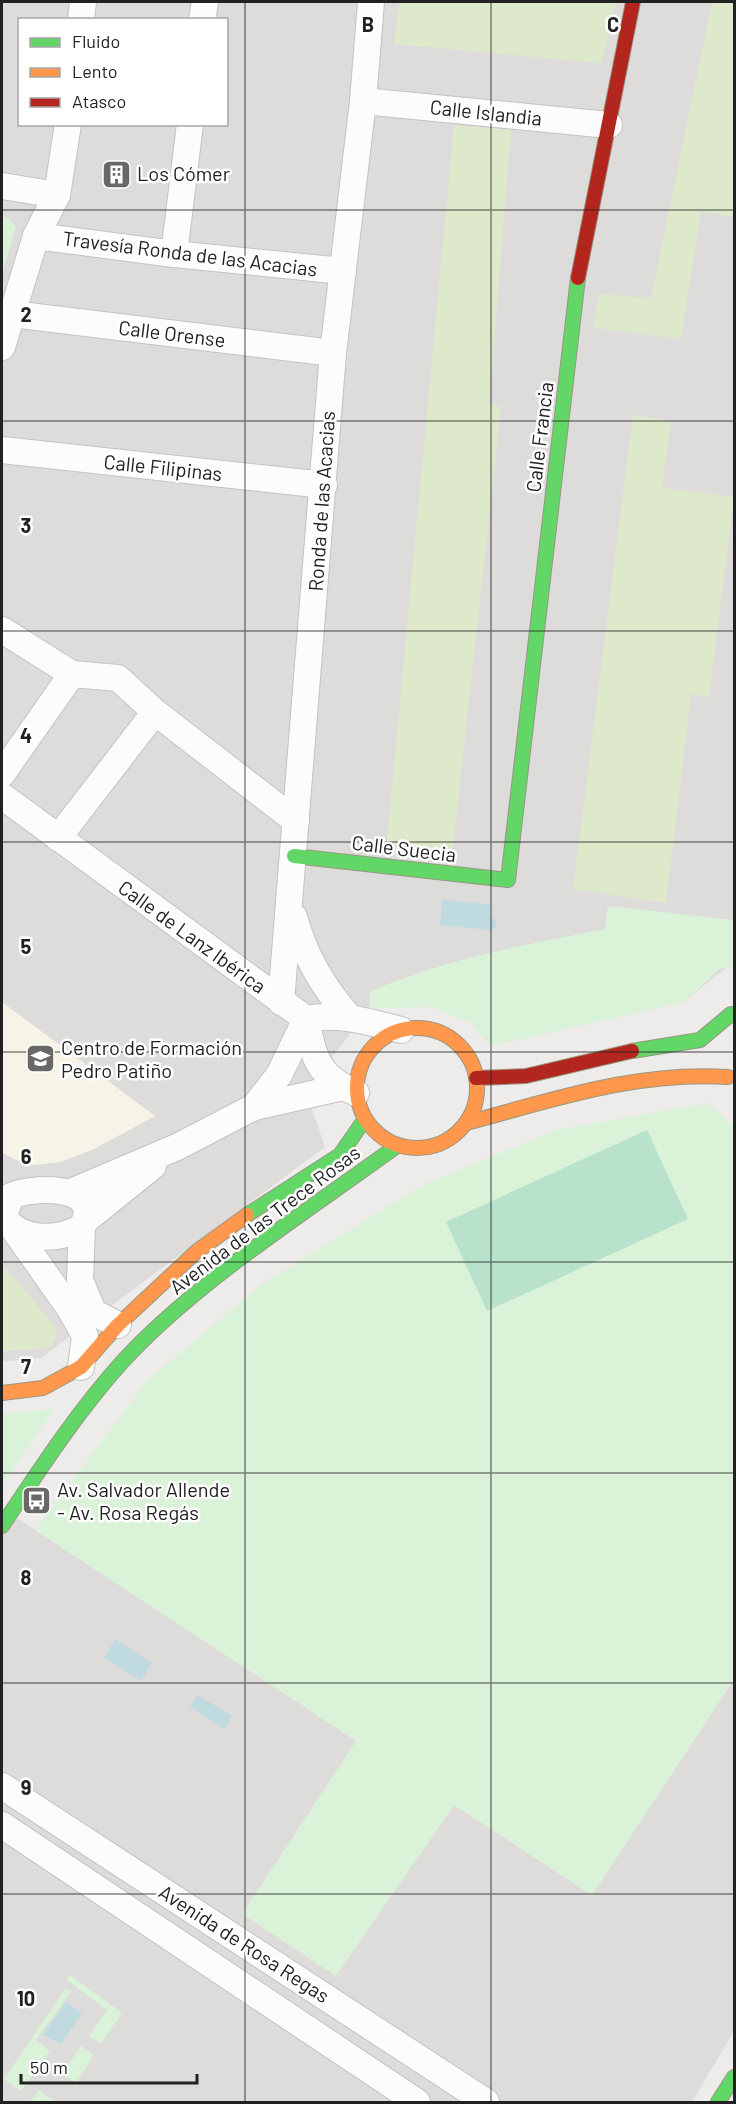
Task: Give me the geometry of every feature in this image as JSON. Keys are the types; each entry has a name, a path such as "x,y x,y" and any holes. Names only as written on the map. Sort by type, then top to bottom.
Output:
{"street":[{"path":"81,18 83,2"},
{"path":"202,18 204,2"},
{"name":"Ronda de las Acacias","path":"281,1002 333,354 363,101 371,2"},
{"name":"Calle Francia","path":"508,880 580,265 633,2"},
{"name":"Calle Islandia","path":"363,101 609,125"},
{"path":"2,347 36,236 57,195 68,126"},
{"path":"174,254 190,126"},
{"path":"2,186 57,195"},
{"name":"Travesía Ronda de las Acacias","path":"36,236 174,254 343,271"},
{"name":"Calle Orense","path":"12,314 333,354"},
{"name":"Calle Filipinas","path":"2,450 324,485"},
{"path":"2,630 72,674 118,678 155,712 296,821"},
{"path":"2,774 72,674"},
{"path":"58,838 155,712"},
{"name":"Calle de Lanz Ibérica","path":"2,796 306,1019"},
{"name":"Calle Suecia","path":"294,856 508,880"},
{"path":"290,906 304,951 333,999 350,1018"},
{"path":"728,1033 733,1011"},
{"path":"476,1078 526,1076 620,1053 700,1040 733,1011"},
{"path":"306,1019 321,1016 350,1018 401,1030"},
{"path":"306,1019 314,1059 334,1083 350,1090 365,1119 378,1134 398,1145 413,1148 443,1142 466,1123 536,1105 585,1088 695,1073 731,1082 726,1060"},
{"path":"254,1107 279,1075 306,1019"},
{"path":"350,1090 367,1053 388,1035 415,1028 443,1034 465,1052 476,1078 477,1094 466,1123"},
{"path":"81,1367 85,1336 70,1309 7,1221 7,1200 11,1190 71,1192 177,1147 254,1107 350,1090"},
{"name":"Avenida de las Trece Rosas","path":"2,1393 44,1388 81,1367 118,1325 196,1252 254,1210 340,1155 365,1119"},
{"name":"Avenida de las Trece Rosas","path":"2,1526 72,1422 124,1360 202,1287 398,1145"},
{"path":"7,1221 40,1236 57,1236 84,1224 177,1147"},
{"path":"71,1192 84,1204 80,1280 93,1312 118,1325"},
{"name":"Avenida de Rosa Regas","path":"2,1786 486,2103"},
{"name":"Avenida de Rosa Regas","path":"2,1825 417,2103"},
{"path":"718,2103 735,2077"}],"shaded area":[{"path":"2,2 734,2 734,961 684,1002 490,1046 471,1023 433,1007 370,1008 306,1091 325,1147 41,1358 2,1362"},
{"name":"Centro de Formación Pedro Patiño","path":"2,1002 155,1116 94,1149 61,1162 34,1165 2,1153"},
{"path":"2,1508 592,1895 734,1679 734,2031 692,2102 2,2102"}],"green space":[{"path":"399,2 616,2 601,63 394,44"},
{"path":"712,2 734,2 734,217 701,211 681,339 594,328 599,294 651,298"},
{"path":"454,125 511,130 489,405 501,407 452,856 386,851"},
{"path":"2,214 16,226 2,274"},
{"path":"633,415 671,421 662,488 734,497 709,697 691,694 666,903 573,889"},
{"path":"608,906 733,920 734,967 721,968 684,1002 490,1046 471,1023 433,1007 370,1008 369,992 427,970 485,954 605,929"},
{"path":"708,1103 734,1127 734,1679 592,1895 454,1805 336,1976 242,1914 356,1741 35,1530 146,1382 262,1284 425,1184 557,1130"},
{"path":"647,1130 688,1219 487,1311 446,1222"},
{"path":"2,1263 57,1329 56,1337 49,1348 2,1351"},
{"path":"54,1409 2,1486 2,1414"},
{"path":"70,1975 122,2013 101,2044 89,2036 107,2010 67,1980"},
{"path":"66,1988 72,1991 36,2040 50,2051 21,2091 4,2079"},
{"path":"81,2046 94,2055 76,2083 62,2074"},
{"path":"39,2090 55,2102 30,2102"}],"water":[{"path":"442,900 490,904 490,913 497,922 495,928 488,930 440,925"},
{"path":"115,1639 152,1663 141,1681 104,1658"},
{"path":"198,1695 232,1716 224,1729 190,1707"},
{"path":"66,2002 82,2013 61,2044 43,2035"}],"traffic: fast":[{"path":"294,856 508,880 578,278"},
{"path":"632,1051 700,1040 731,1014"},
{"path":"247,1215 340,1155 365,1119"},
{"path":"2,1526 90,1400 123,1361 153,1331 219,1274 398,1145"},
{"path":"718,2102 734,2077"}],"traffic: slow":[{"path":"417,1028 440,1033 459,1046 472,1065 477,1088 472,1111 459,1130 440,1143 417,1148 394,1143 375,1130 362,1111 357,1088 362,1065 375,1046 394,1033 417,1028"},
{"path":"466,1123 595,1089 628,1083 660,1078 728,1077"},
{"path":"2,1393 43,1388 81,1367 118,1325 196,1252 247,1215"}],"traffic: jam":[{"path":"578,278 633,2"},
{"path":"476,1078 526,1076 632,1051"}],"place":[{"name":"Los Cómer","path":"116,174"},
{"name":"Centro de Formación Pedro Patiño","path":"40,1059"},
{"name":"Av. Salvador Allende - Av. Rosa Regás","path":"36,1501"}]}
